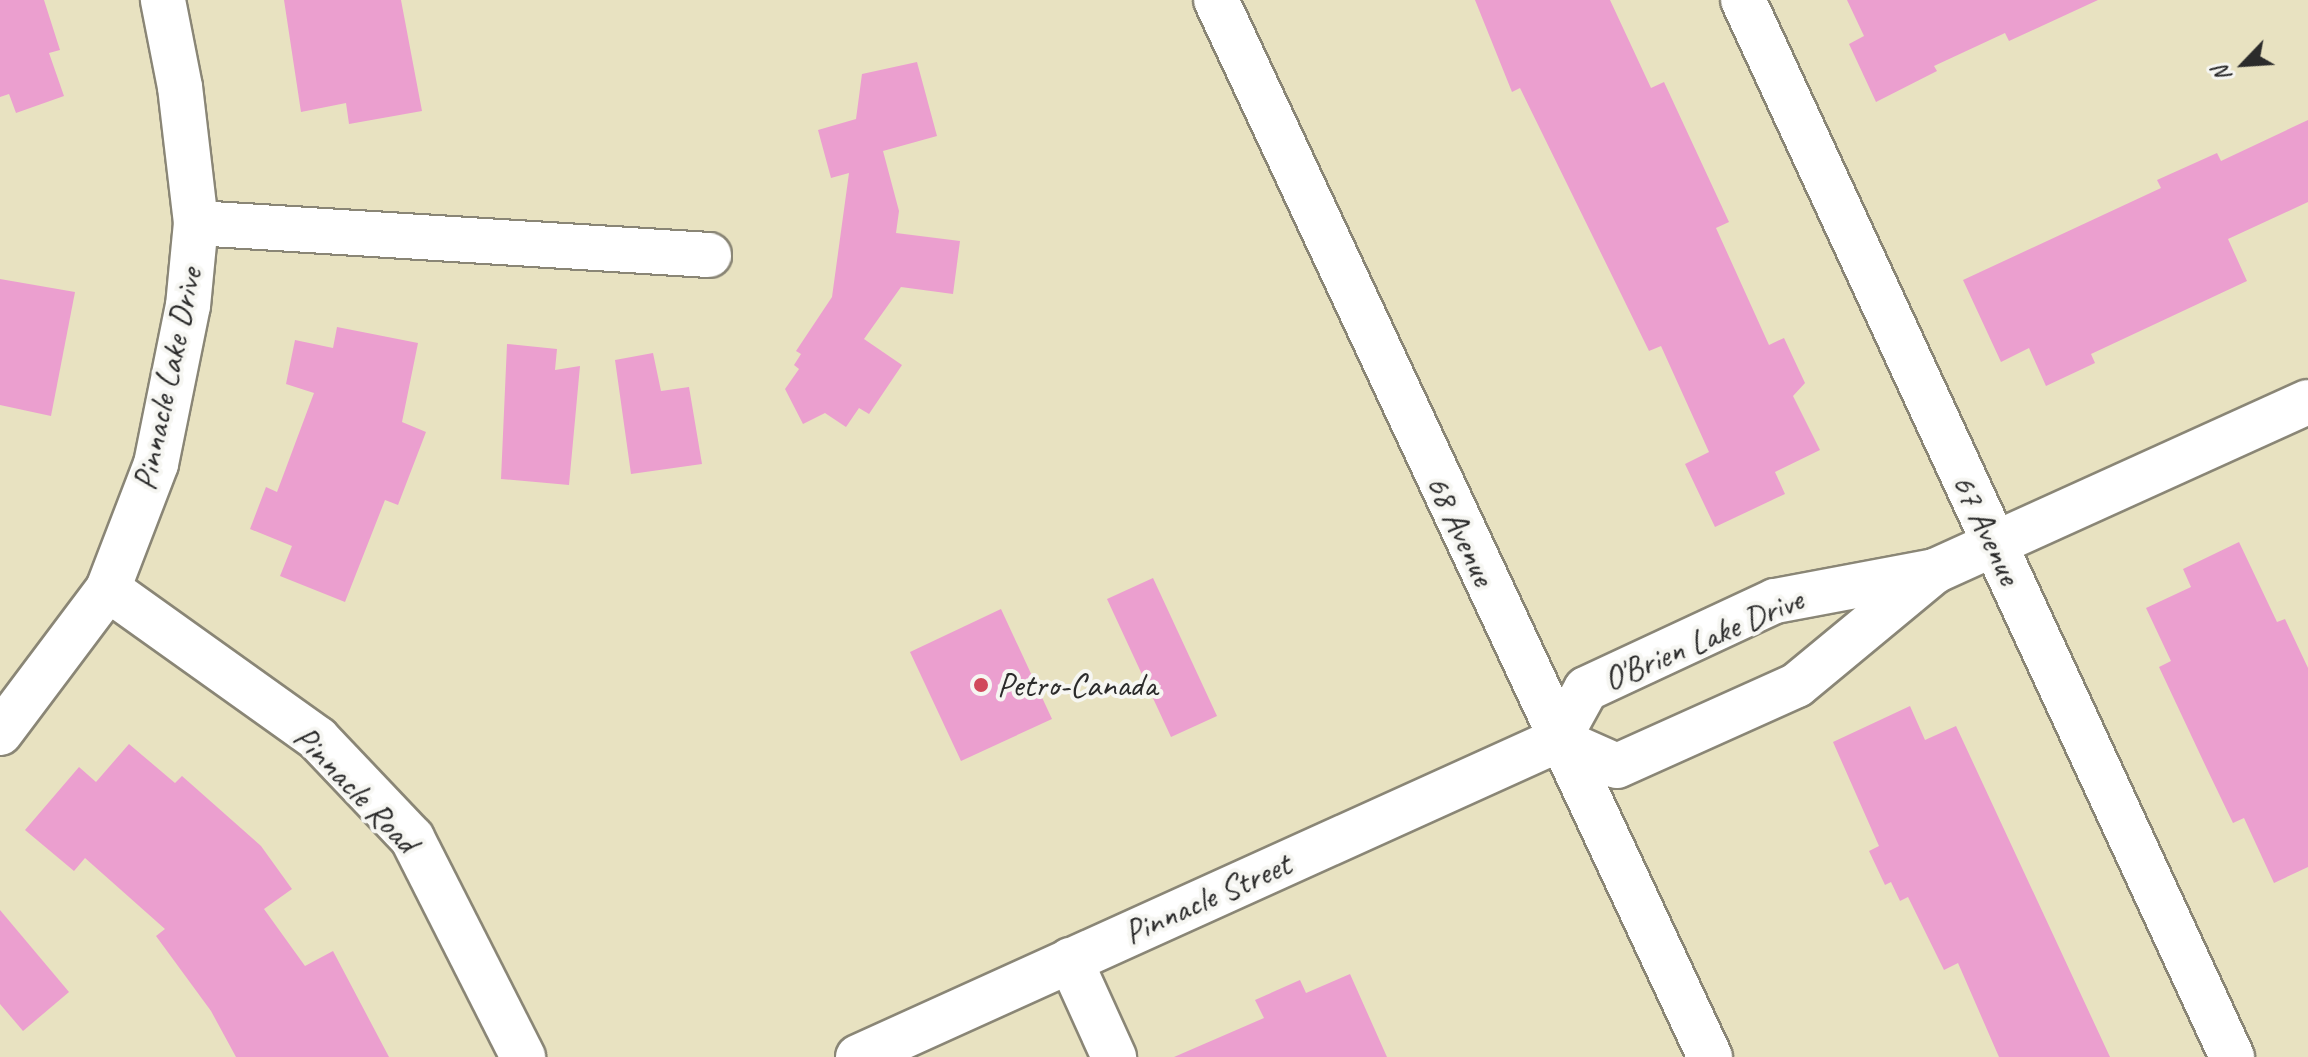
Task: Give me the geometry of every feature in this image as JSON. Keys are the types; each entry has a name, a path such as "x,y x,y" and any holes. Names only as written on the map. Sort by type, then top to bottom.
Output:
{"street":[{"name":"Pinnacle Lake Drive","path":"0,733 108,589 156,464 188,306 196,223 180,87 163,0"},
{"name":"68 Avenue","path":"1216,0 1558,740 1710,1057"},
{"name":"67 Avenue","path":"1743,0 2232,1057"},
{"name":"Pinnacle Lake Drive","path":"196,223 709,255"},
{"name":"O'Brien Lake Drive","path":"1935,571 1775,601 1586,689 1558,740 1617,766 1797,685 1935,571 2308,402"},
{"name":"Pinnacle Road","path":"108,589 318,739 412,838 523,1057"},
{"name":"Pinnacle Street","path":"858,1057 1558,740"},
{"path":"1070,960 1114,1057"}],"building":[{"path":"0,0 44,0 60,50 49,53 64,96 16,113 9,94 0,97"},
{"path":"284,0 401,0 422,111 349,124 346,103 301,112"},
{"path":"1475,0 1610,0 1651,88 1664,82 1729,222 1716,228 1769,345 1784,338 1805,383 1793,396 1820,450 1775,472 1785,494 1715,527 1685,464 1709,452 1661,346 1649,351 1520,88 1512,92"},
{"path":"1847,0 2098,0 2009,41 2005,33 1934,66 1937,71 1876,102 1849,44 1864,36"},
{"path":"917,62 937,136 883,151 899,211 896,233 960,241 953,294 901,287 864,339 902,365 869,414 859,408 846,427 825,413 803,424 785,389 799,369 794,365 801,354 796,351 832,297 849,173 831,178 818,130 856,119 862,74"},
{"path":"2308,120 2308,202 2228,239 2247,281 2091,354 2095,363 2046,386 2029,348 2001,362 1963,280 2161,188 2157,180 2217,153 2221,161"},
{"path":"0,279 75,292 51,416 0,405"},
{"path":"337,327 418,343 402,422 426,432 398,505 385,500 345,602 280,576 292,546 250,529 266,487 277,492 314,393 286,384 295,340 333,348"},
{"path":"507,344 557,349 555,370 580,366 569,485 501,479"},
{"path":"653,353 661,391 689,387 702,464 631,474 615,360"},
{"path":"2239,542 2277,622 2285,619 2308,668 2308,867 2274,883 2244,818 2233,823 2159,667 2171,661 2146,608 2191,587 2183,569"},
{"path":"1153,578 1217,716 1171,737 1107,599"},
{"name":"Petro-Canada","path":"1001,609 1052,719 961,761 910,652"},
{"path":"1910,706 1925,740 1956,726 2110,1057 1999,1057 1958,963 1944,970 1908,897 1900,901 1891,882 1885,885 1869,851 1879,846 1833,742"},
{"path":"129,744 175,783 182,776 261,846 292,889 264,909 305,966 333,951 389,1057 236,1057 211,1011 156,936 165,929 85,858 74,871 25,830 79,767 96,782"},
{"path":"0,910 69,992 23,1031 0,1004"},
{"path":"1350,974 1387,1057 1174,1057 1264,1018 1255,1000 1300,980 1306,993"}],"place":[{"name":"Petro-Canada","path":"981,685"}]}
